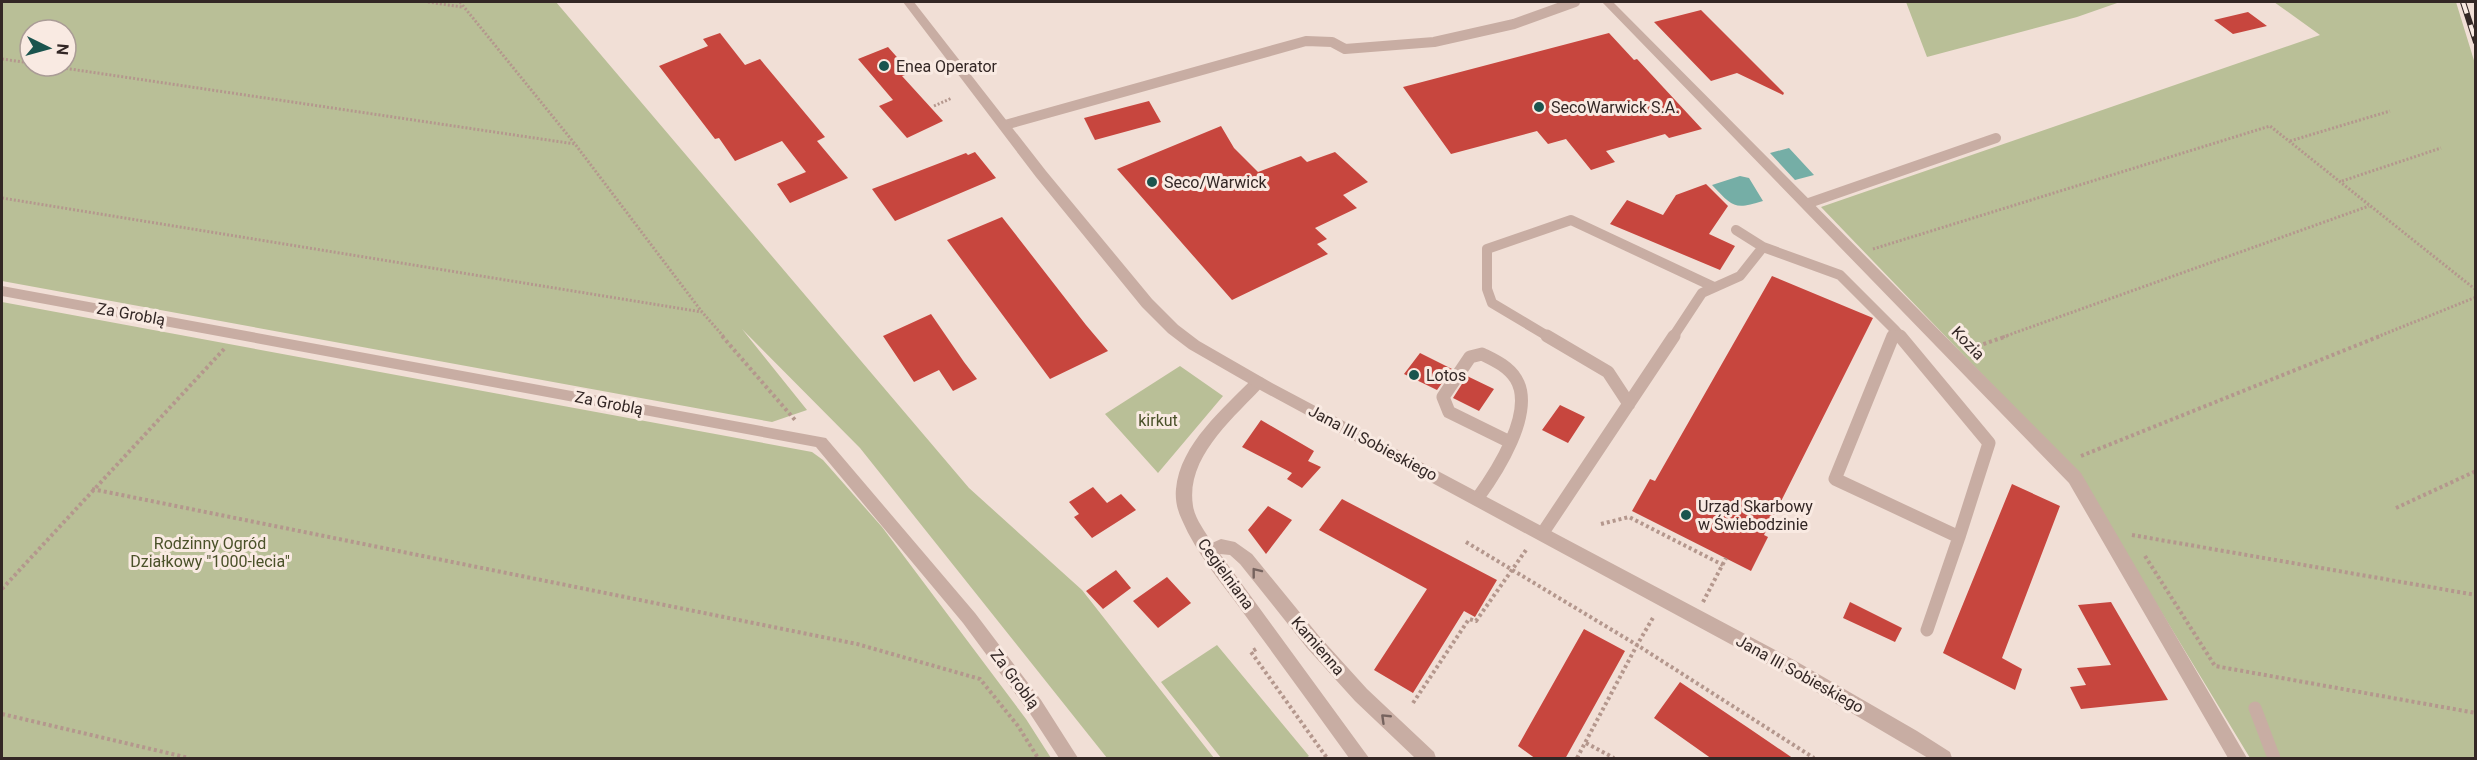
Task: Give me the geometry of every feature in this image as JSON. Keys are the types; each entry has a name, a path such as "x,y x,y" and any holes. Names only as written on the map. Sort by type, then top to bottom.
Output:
{"street":[{"name":"Jana III Sobieskiego","path":"908,2 1102,251 1153,309 1173,329 1194,345 1257,382 1788,666 1911,737 1943,759"},
{"name":"Kozia","path":"1606,2 2075,478 2238,759"},
{"name":"Za Groblą","path":"2,291 822,442 969,618 1035,706 1069,759"},
{"name":"Cegielniana","path":"1257,382 1197,453 1185,478 1183,491 1188,518 1209,552 1360,759"},
{"name":"Kamienna","path":"1209,552 1221,546 1235,549 1246,559 1313,642 1361,695 1427,759"}],"lane":[{"path":"1005,125 1306,41 1332,42 1345,49 1434,42 1514,24 1575,2"},
{"path":"1806,204 1996,138"},
{"path":"1629,404 1608,372 1492,303 1487,289 1487,249 1571,220 1714,287"},
{"path":"1736,230 1762,247 1840,275 1895,330 1989,443 1927,630"},
{"path":"1542,534 1702,293 1740,276 1762,247"},
{"path":"1895,330 1835,479 1959,537"},
{"path":"1477,498 1491,481 1510,442 1520,408 1518,382 1506,367 1482,354 1470,357 1443,397 1449,412 1510,442"},
{"path":"2255,708 2274,759"}],"path":[{"path":"428,2 464,7"},
{"path":"460,2 575,144 702,312 789,414 822,442"},
{"path":"2,59 18,61"},
{"path":"78,70 575,144"},
{"path":"934,106 952,98"},
{"path":"2290,141 2390,111"},
{"path":"1881,257 1873,249 2270,126 2475,290"},
{"path":"2342,182 2441,148"},
{"path":"2,198 702,312"},
{"path":"1972,348 2370,206"},
{"path":"2077,458 2475,297"},
{"path":"2,589 237,334"},
{"path":"1964,340 1980,357"},
{"path":"2396,508 2475,471"},
{"path":"92,489 857,644 946,669 980,679 1018,726 1038,759"},
{"path":"1601,524 1629,517 1723,565"},
{"path":"2132,536 2475,595"},
{"path":"1466,542 1513,568 1637,645 1814,759"},
{"path":"1413,703 1469,619 1476,621 1526,550"},
{"path":"1703,603 1726,558"},
{"path":"1577,759 1654,616"},
{"path":"2215,666 2475,713"},
{"path":"2,714 189,759"},
{"path":"1586,743 1614,759"}],"green space":[{"path":"2,2 556,2 969,488 1082,590 1214,758 1107,758 860,448 742,329 807,410 772,422 2,281"},
{"path":"1906,2 2120,2 2077,17 1927,57"},
{"path":"2274,2 2456,2 2476,67 2475,758 2250,758 2077,473 1821,207 2320,35"},
{"name":"Rodzinny Ogród Działkowy \"1000-lecia\"","path":"2,302 812,452 823,460 882,527 1026,719 1051,758 2,758"},
{"name":"kirkut","path":"1180,366 1223,396 1158,473 1105,414"},
{"path":"1217,645 1309,756 1306,758 1221,758 1161,682"}],"water":[{"path":"1789,148 1814,175 1795,180 1770,153"},
{"path":"1740,176 1749,178 1763,201 1740,206 1734,205 1712,185"}],"building":[{"path":"1701,10 1784,93 1783,95 1737,73 1711,81 1654,22"},
{"path":"2248,12 2267,26 2233,34 2214,20"},
{"path":"720,33 745,65 760,59 825,137 817,141 848,178 790,203 777,184 806,172 782,141 735,161 719,138 715,139 659,66 708,46 703,39"},
{"path":"1609,33 1634,60 1637,59 1702,129 1669,138 1665,134 1606,151 1615,162 1591,170 1566,139 1548,144 1537,131 1451,154 1403,87"},
{"path":"888,47 911,73 902,76 943,121 907,138 879,106 893,100 858,59"},
{"path":"1149,101 1161,122 1095,140 1084,118"},
{"path":"1221,126 1234,148 1258,172 1301,156 1307,162 1335,152 1368,182 1343,195 1357,208 1315,228 1327,239 1317,244 1328,254 1232,300 1117,169"},
{"path":"975,152 996,178 895,221 872,189 966,153 968,155"},
{"path":"1706,184 1728,206 1709,234 1735,246 1720,270 1610,224 1627,200 1663,215 1676,195"},
{"path":"1002,217 1108,351 1050,379 947,240"},
{"path":"1772,276 1873,318 1764,535 1768,537 1751,571 1632,511 1650,479 1655,481"},
{"path":"931,314 977,379 953,391 939,370 914,382 883,336"},
{"path":"1420,353 1452,369 1437,390 1404,374"},
{"path":"1467,376 1494,389 1479,411 1453,398"},
{"path":"1560,405 1585,417 1568,443 1542,430"},
{"path":"1261,420 1314,451 1308,461 1321,467 1302,488 1287,479 1292,473 1242,447"},
{"path":"2012,484 2060,506 2002,658 2022,669 2015,690 1943,653"},
{"path":"1093,487 1107,503 1121,494 1136,510 1092,538 1074,517 1079,514 1069,502"},
{"path":"1342,499 1497,580 1475,617 1464,611 1413,693 1374,670 1427,589 1319,530"},
{"path":"1268,506 1292,520 1266,554 1248,530"},
{"path":"1116,570 1131,588 1103,609 1086,591"},
{"path":"1167,577 1191,603 1158,628 1133,601"},
{"path":"1850,602 1902,628 1895,642 1843,618"},
{"path":"2111,602 2168,700 2081,709 2070,687 2086,685 2077,668 2111,665 2078,605"},
{"path":"1584,629 1625,651 1565,759 1536,759 1518,746"},
{"path":"1680,682 1794,759 1712,759 1654,718"}],"railway":[{"path":"2463,2 2476,42"}],"place":[{"name":"Enea Operator","path":"884,66"},
{"name":"SecoWarwick S.A.","path":"1539,107"},
{"name":"Seco/Warwick","path":"1152,182"},
{"name":"Lotos","path":"1414,375"},
{"name":"Urząd Skarbowy w Świebodzinie","path":"1686,515"}]}
